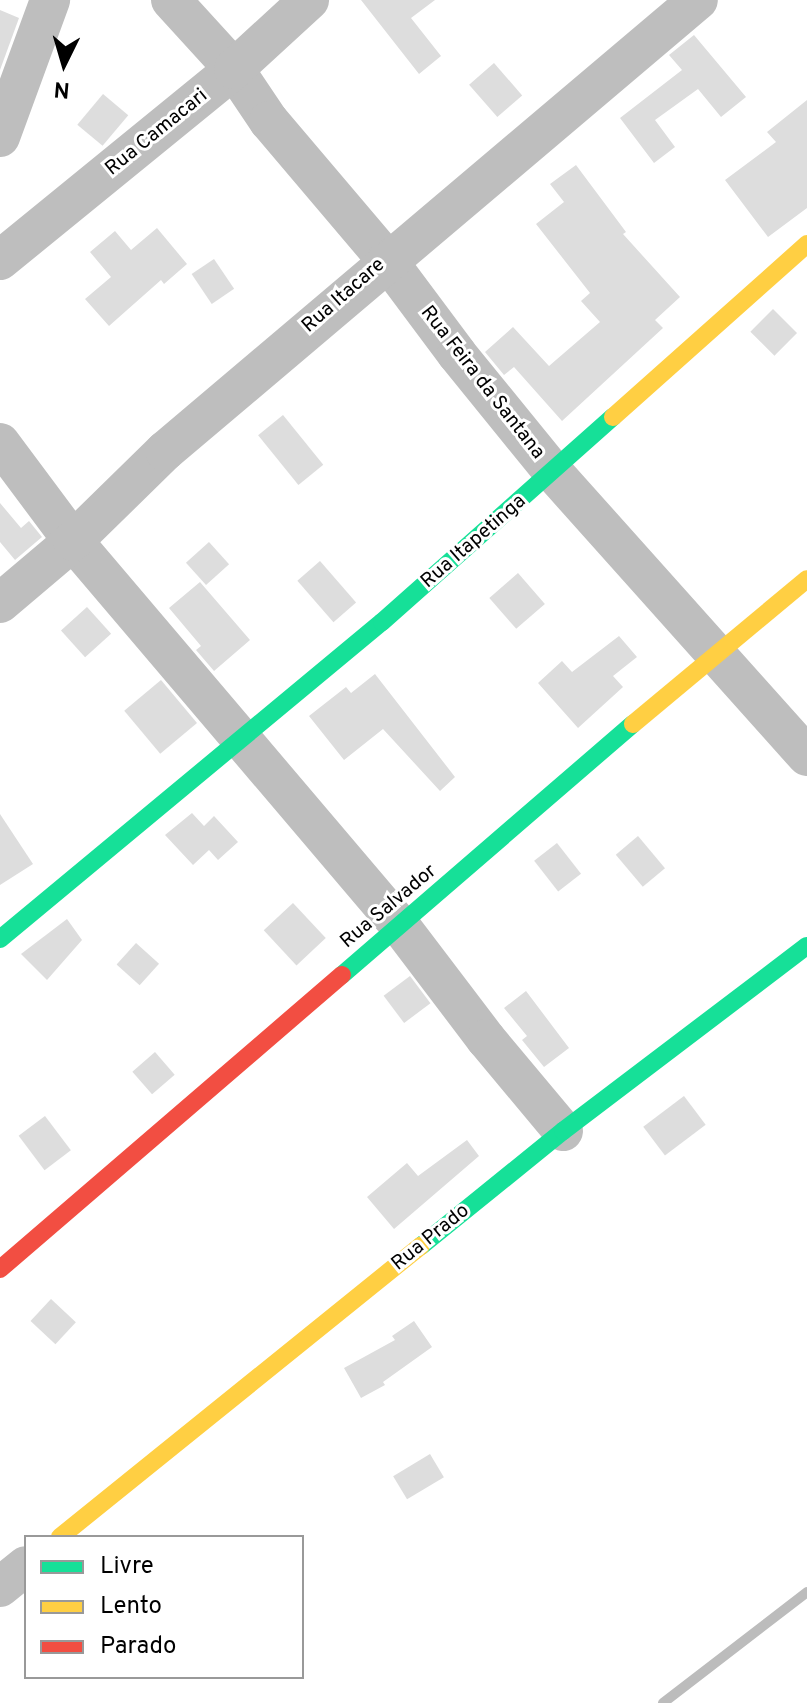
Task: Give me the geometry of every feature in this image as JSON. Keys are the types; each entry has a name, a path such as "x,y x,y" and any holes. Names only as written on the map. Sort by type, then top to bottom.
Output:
{"street":[{"path":"0,137 50,0"},
{"name":"Rua Feira da Santana","path":"171,0 234,69 269,121 387,260 457,354 553,472 807,756"},
{"name":"Rua Camacari","path":"0,260 234,69 309,0"},
{"name":"Rua Itacare","path":"0,603 73,541 165,451 387,260 698,0"},
{"name":"Rua Itapetinga","path":"0,939 242,738 553,472 807,244"},
{"path":"0,443 73,541 242,738 320,836 401,927 486,1039 563,1131"},
{"name":"Rua Salvador","path":"0,1269 716,653 807,579"},
{"name":"Rua Prado","path":"62,1535 563,1131 807,946"},
{"path":"0,1587 24,1568"}],"building":[{"path":"361,0 435,0 411,18 441,56 419,74"},
{"path":"0,10 19,18 0,70"},
{"path":"694,35 746,97 721,117 698,89 655,120 675,147 654,163 620,118 682,70 669,55"},
{"path":"494,63 522,95 497,117 469,85"},
{"path":"103,94 128,115 103,146 77,125"},
{"path":"807,100 807,208 768,237 725,180 776,142 767,132"},
{"path":"576,165 626,232 623,234 680,297 655,320 663,328 562,421 514,367 504,375 485,352 513,327 549,366 600,322 581,301 590,293 536,224 564,202 550,184"},
{"path":"157,228 187,264 164,284 161,280 109,326 85,299 111,277 90,252 115,231 131,250"},
{"path":"214,259 234,289 212,304 192,274"},
{"path":"773,309 797,333 774,356 750,332"},
{"path":"283,415 323,465 298,485 258,435"},
{"path":"0,503 21,528 29,521 42,537 15,560 0,542"},
{"path":"209,542 229,564 206,585 186,563"},
{"path":"320,561 356,603 333,622 297,581"},
{"path":"518,573 545,604 516,629 489,598"},
{"path":"200,582 250,640 214,671 196,650 201,646 169,608"},
{"path":"87,607 111,634 85,657 61,630"},
{"path":"619,636 637,657 613,676 623,687 578,728 538,683 562,661 572,672"},
{"path":"375,674 455,777 440,791 383,729 344,760 309,716 346,687 351,693"},
{"path":"161,680 197,723 160,754 124,711"},
{"path":"192,813 204,826 214,816 238,842 218,860 209,850 193,865 165,835"},
{"path":"0,814 33,864 0,885"},
{"path":"638,836 665,868 643,887 616,855"},
{"path":"557,843 581,874 558,892 534,861"},
{"path":"293,903 326,938 296,965 264,930"},
{"path":"67,919 82,940 47,980 21,954"},
{"path":"136,943 159,964 140,985 117,965"},
{"path":"410,976 430,1003 404,1023 384,996"},
{"path":"526,991 569,1048 544,1067 522,1040 527,1036 504,1008"},
{"path":"155,1052 175,1075 152,1094 132,1072"},
{"path":"684,1096 706,1125 665,1155 643,1127"},
{"path":"45,1116 71,1150 45,1170 19,1136"},
{"path":"467,1140 479,1156 394,1229 367,1197 407,1163 418,1176"},
{"path":"51,1299 76,1322 55,1344 31,1321"},
{"path":"414,1321 432,1347 383,1382 385,1385 361,1398 344,1368 395,1340 392,1336"},
{"path":"430,1454 444,1477 407,1499 393,1476"}],"waterway":[{"path":"663,1703 807,1592"}],"traffic: fast":[{"path":"0,939 382,622 613,417"},
{"path":"342,975 633,724"},
{"path":"421,1246 563,1131 807,946"}],"traffic: slow":[{"path":"613,417 807,244"},
{"path":"633,724 807,579"},
{"path":"62,1535 421,1246"}],"traffic: jam":[{"path":"0,1269 342,975"}]}
